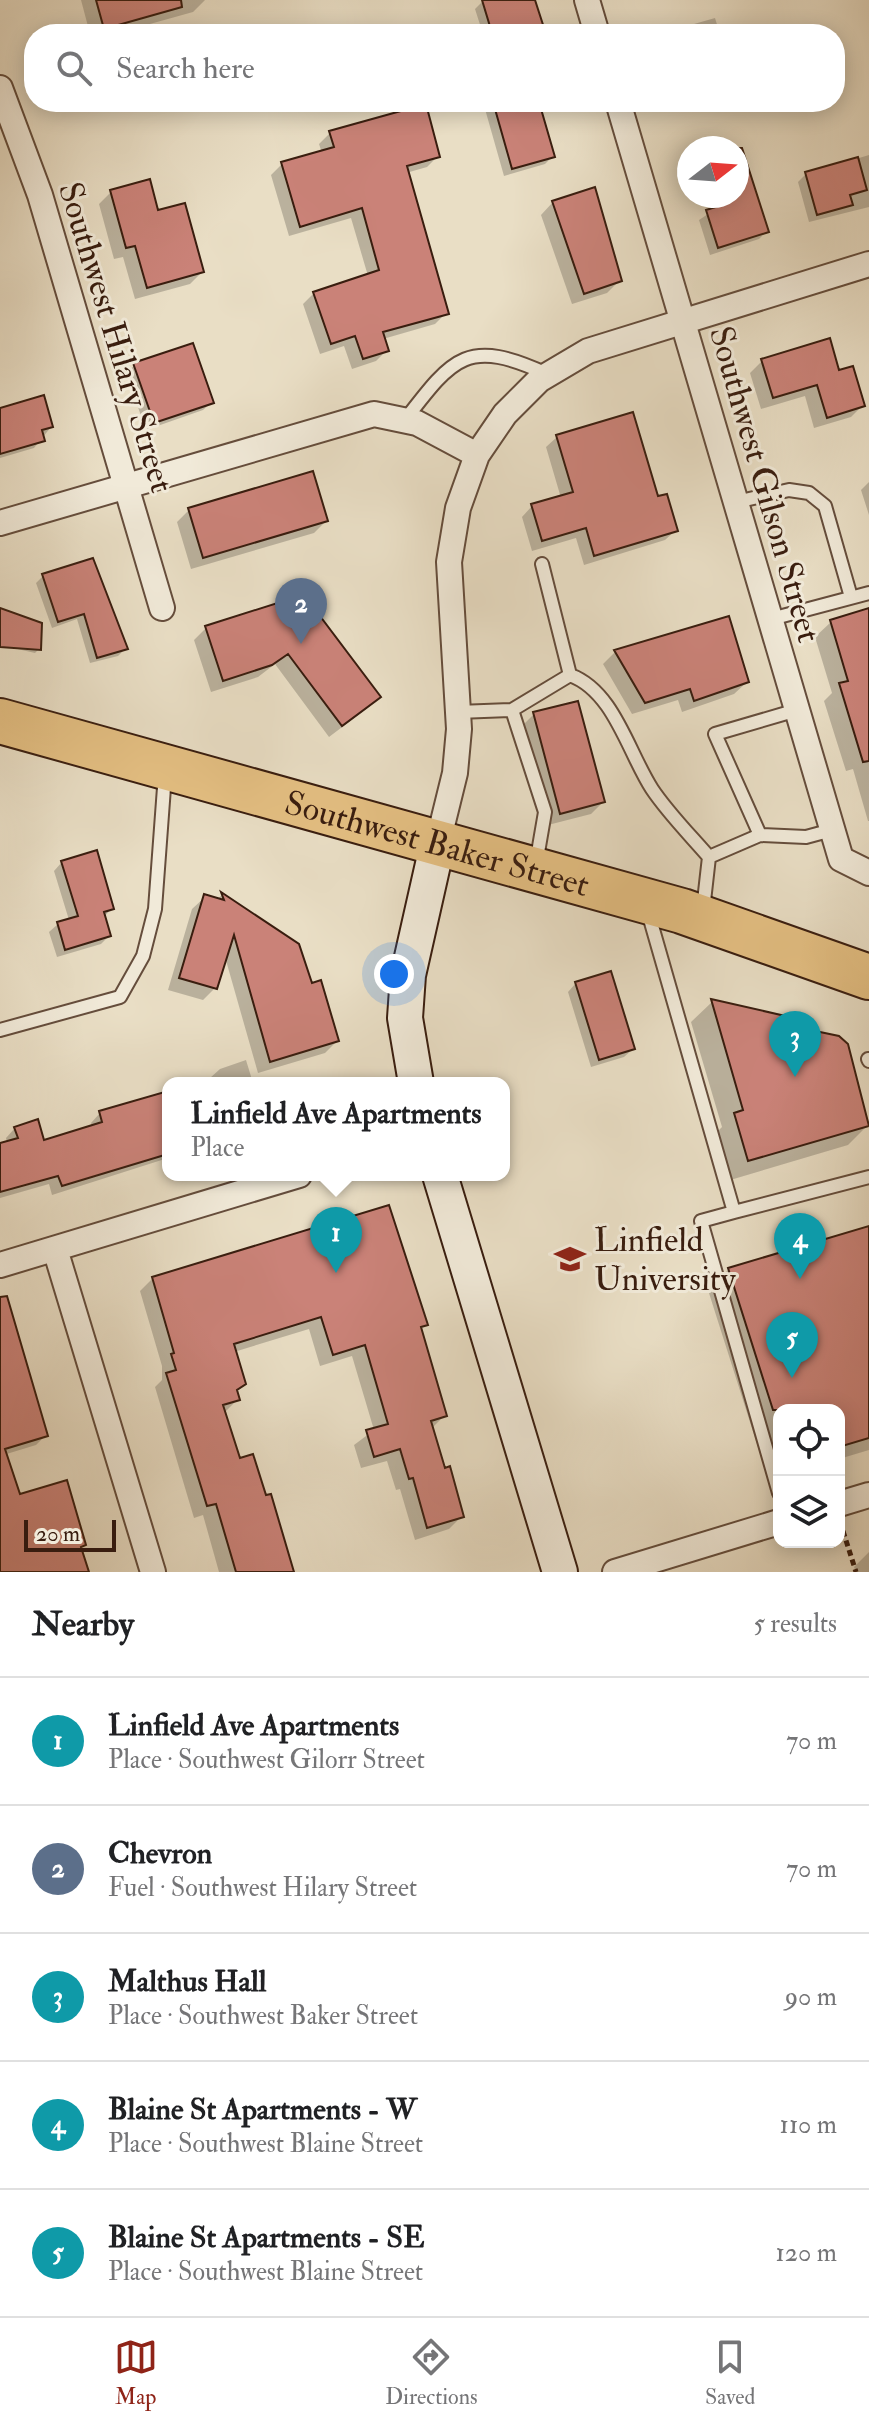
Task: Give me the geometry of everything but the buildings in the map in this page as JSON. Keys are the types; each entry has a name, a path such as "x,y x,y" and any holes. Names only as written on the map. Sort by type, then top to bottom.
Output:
{"highway":[{"name":"Southwest Baker Street","path":"0,721 703,918 869,977"}],"street":[{"path":"587,0 594,24"},
{"name":"Southwest Hilary Street","path":"1,94 40,195 162,608"},
{"name":"Southwest Gilson Street","path":"621,112 841,859 866,873"},
{"path":"415,1077 405,1018 408,975 455,773 458,712 449,562 458,508 477,455 505,414 547,374 588,351 869,264"},
{"path":"0,523 374,414 405,420 477,455"},
{"path":"0,1265 279,1181"},
{"path":"442,1181 560,1572"},
{"path":"55,1249 153,1572"},
{"path":"845,1512 869,1495"},
{"path":"615,1572 773,1524"}],"lane":[{"path":"405,420 439,376 482,353 510,357 547,374"},
{"path":"736,502 789,490 809,493 825,506 851,597"},
{"path":"542,564 570,675"},
{"path":"771,619 869,593"},
{"path":"458,712 512,710 570,675"},
{"path":"570,675 587,681 618,724 653,790 709,857 703,918"},
{"path":"512,710 545,812 535,869"},
{"path":"760,835 715,734 797,710"},
{"path":"0,1030 120,997 143,956 155,909 166,767"},
{"path":"709,857 760,835 806,837 832,830"},
{"path":"645,901 734,1212"},
{"path":"774,1476 701,1221 869,1177"}],"path":[{"path":"845,1533 856,1572"}],"place":[{"name":"Chevron","path":"301,644"},
{"name":"Malthus Hall","path":"795,1077"},
{"name":"Linfield University","path":"570,1259"},
{"name":"Linfield Ave Apartments","path":"336,1273"},
{"name":"Blaine St Apartments - W","path":"800,1279"},
{"name":"Blaine St Apartments - SE","path":"792,1378"}]}
